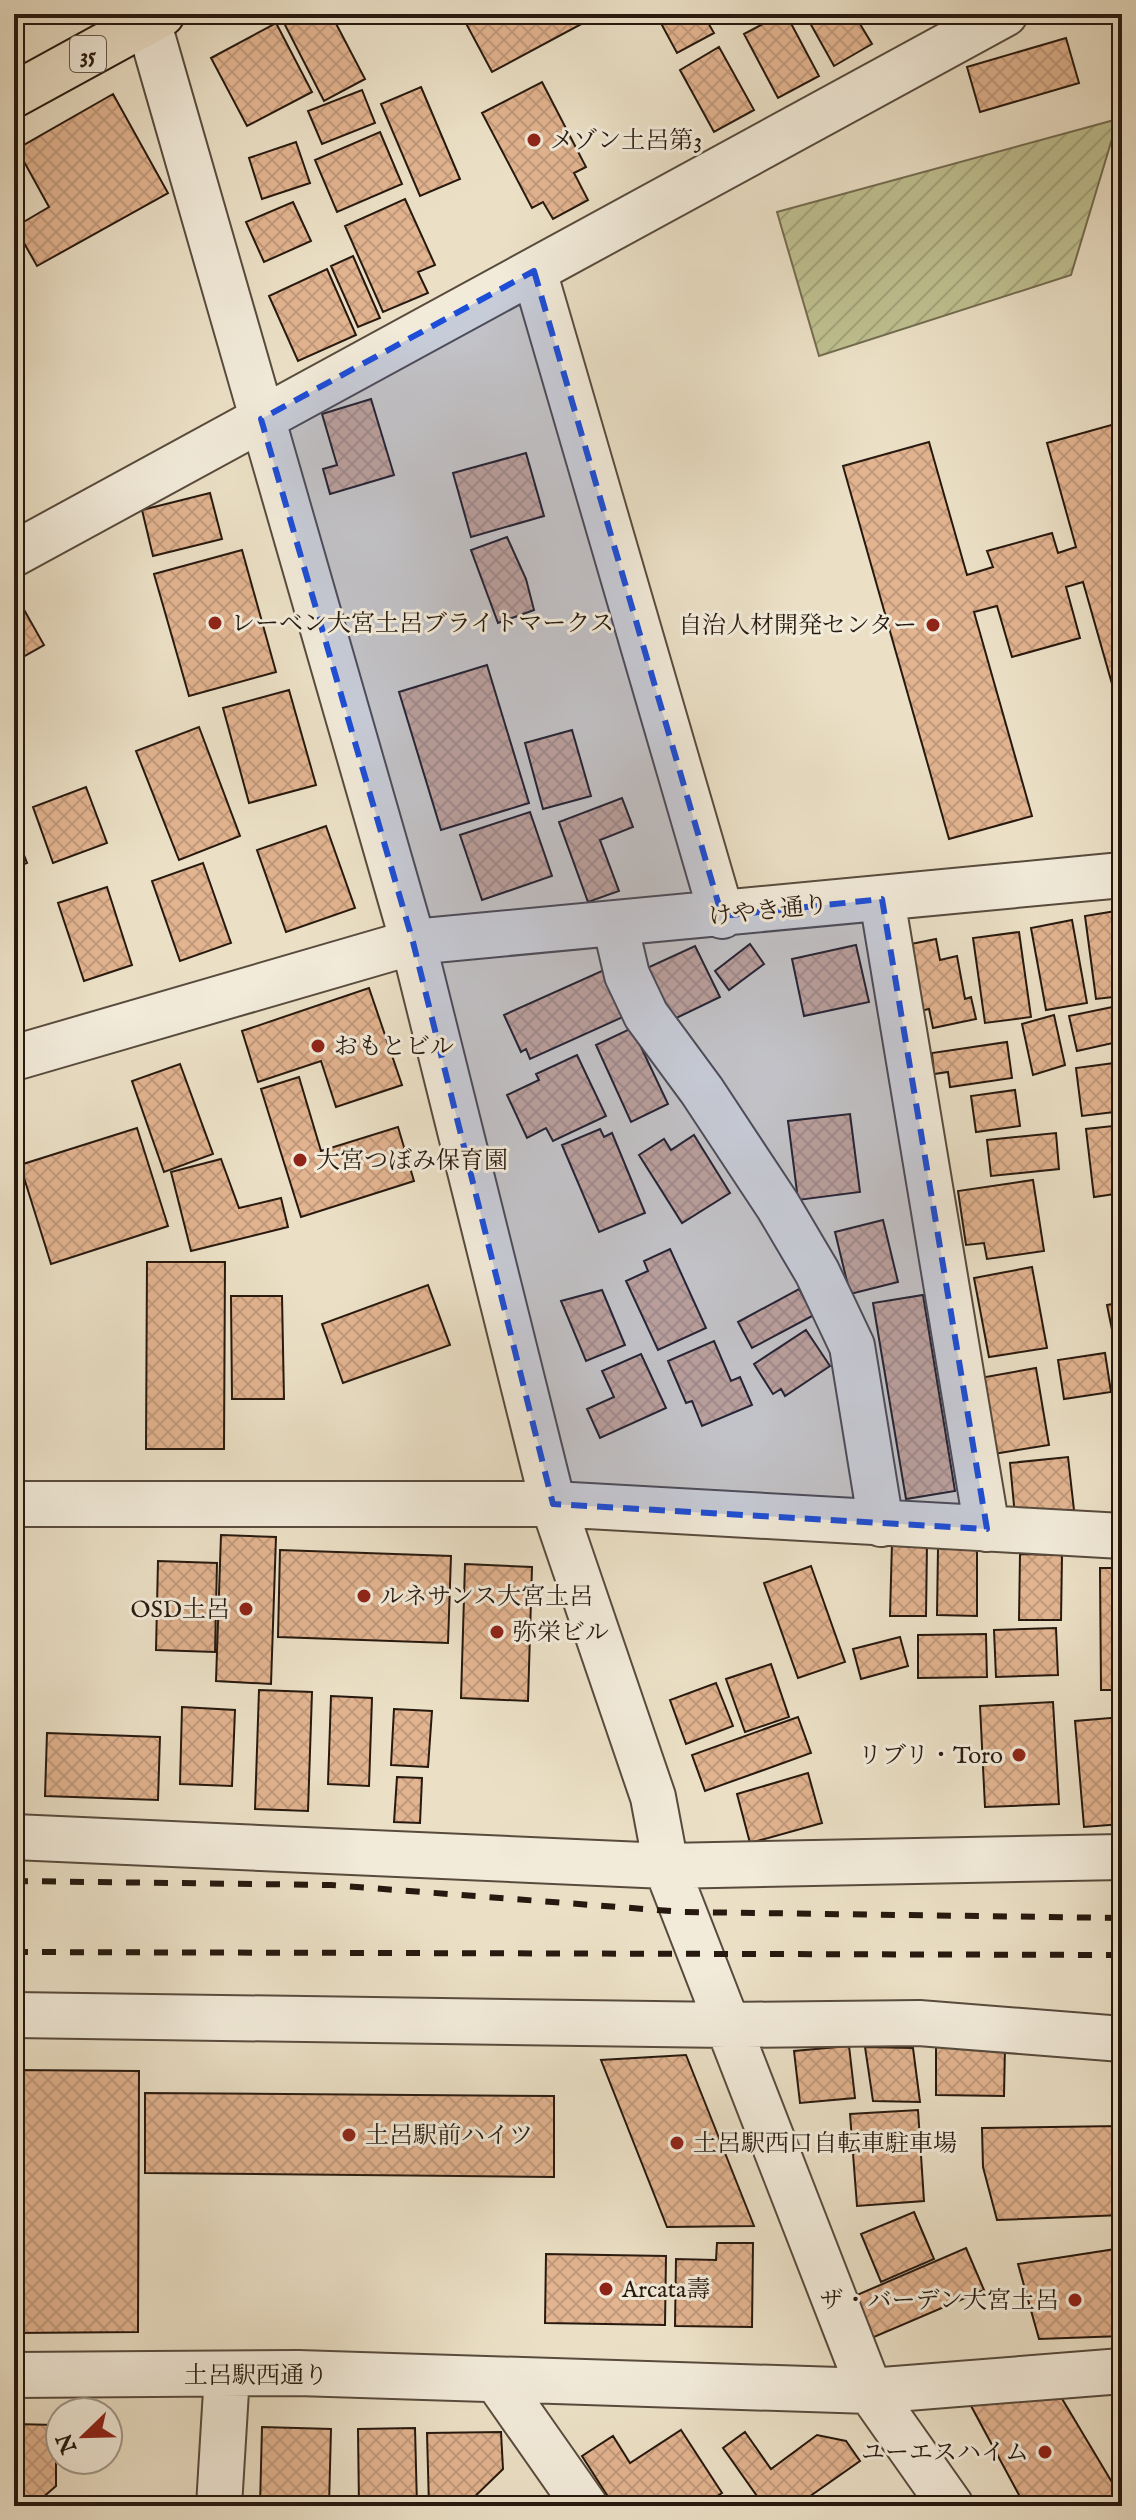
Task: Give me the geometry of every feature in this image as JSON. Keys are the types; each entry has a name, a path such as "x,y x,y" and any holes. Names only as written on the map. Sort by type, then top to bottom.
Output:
{"main road":[{"name":"35","path":"14,95 152,17"}],"street":[{"path":"14,554 1005,14"},
{"path":"152,17 261,419 413,942 553,1504 653,1797 666,1866 870,2391 951,2506"},
{"path":"534,271 722,916"},
{"name":"けやき通り","path":"14,1058 413,942 722,916 1122,875"},
{"path":"882,899 987,1529"},
{"path":"615,924 627,975 646,1015 702,1091 778,1206 817,1272 852,1346 881,1524"},
{"path":"14,1504 553,1504 1122,1536"},
{"path":"14,1837 666,1866 1122,1857"},
{"path":"14,2015 727,2025 919,2023 1122,2039"},
{"name":"土呂駅西通り","path":"14,2375 227,2374 870,2391 1122,2371"},
{"path":"219,2506 227,2374"},
{"path":"498,2382 585,2506"}],"highlighted area":[{"path":"534,271 722,916 882,899 987,1529 553,1504 413,942 261,419"}],"green space":[{"path":"1118,119 1071,275 819,356 777,212"}],"building":[{"path":"306,14 331,14 365,79 324,101 285,25"},
{"path":"461,14 600,14 492,72"},
{"path":"656,14 703,14 714,33 677,53"},
{"path":"786,14 819,76 778,98 744,34"},
{"path":"805,14 854,14 872,44 834,66"},
{"path":"276,23 312,92 247,126 211,58"},
{"path":"1066,38 1079,83 980,112 967,67"},
{"path":"719,47 754,110 714,132 680,70"},
{"name":"メゾン土呂第3","path":"542,82 586,167 574,173 588,200 553,219 543,202 532,208 482,113"},
{"path":"421,87 460,179 420,196 381,104"},
{"path":"362,90 375,123 322,144 308,111"},
{"path":"113,94 168,193 37,266 15,227 49,207 17,149"},
{"path":"380,132 402,184 337,212 315,160"},
{"path":"296,142 310,183 262,199 249,158"},
{"path":"405,199 435,265 418,272 428,293 383,312 345,226"},
{"path":"293,202 311,241 264,262 246,222"},
{"path":"353,256 380,318 358,327 331,266"},
{"path":"327,269 356,335 298,361 269,296"},
{"path":"371,399 394,475 330,494 323,469 337,465 322,414"},
{"name":"自治人材開発センター","path":"1122,422 1122,719 1083,582 1066,587 1080,638 1012,657 997,606 974,612 1032,816 949,839 843,466 929,442 967,575 993,567 987,551 1052,533 1058,553 1076,547 1047,443"},
{"path":"526,453 544,516 471,537 453,473"},
{"path":"210,493 222,539 153,556 142,510"},
{"path":"507,537 526,579 534,610 498,623 471,550"},
{"name":"レーベン大宮土呂ブライトマークス","path":"242,550 276,672 189,696 154,574"},
{"path":"14,592 44,645 14,662"},
{"path":"487,665 529,803 441,830 399,692"},
{"path":"289,690 316,785 249,803 223,708"},
{"path":"199,727 240,836 179,860 136,751"},
{"path":"572,730 591,796 543,809 525,743"},
{"path":"86,787 107,843 53,863 33,807"},
{"path":"622,798 633,827 600,840 619,891 588,902 559,822"},
{"path":"530,812 552,876 482,900 460,835"},
{"path":"326,826 355,908 286,932 257,850"},
{"path":"14,829 27,863 14,868"},
{"path":"203,863 231,943 180,961 152,881"},
{"path":"107,887 132,965 84,981 58,903"},
{"path":"1122,910 1122,996 1096,999 1085,916"},
{"path":"1072,920 1087,1003 1046,1010 1031,928"},
{"path":"1019,932 1031,1017 985,1023 973,938"},
{"path":"936,939 940,960 957,956 965,999 971,997 976,1019 933,1028 929,1009 920,1011 906,945"},
{"path":"750,944 764,964 729,990 715,971"},
{"path":"856,945 869,1002 804,1016 792,959"},
{"path":"695,946 720,997 670,1021 645,969"},
{"path":"604,970 625,1016 530,1059 526,1049 521,1052 504,1015"},
{"name":"おもとビル","path":"369,988 402,1085 336,1107 321,1061 258,1082 242,1031"},
{"path":"1122,1005 1122,1041 1077,1051 1069,1016"},
{"path":"1054,1015 1065,1065 1033,1075 1022,1024"},
{"path":"632,1028 668,1104 631,1122 596,1045"},
{"path":"1007,1042 1012,1078 950,1087 948,1072 934,1074 932,1053"},
{"path":"577,1055 606,1116 553,1141 546,1128 527,1138 507,1095 539,1080 536,1074"},
{"path":"1122,1062 1122,1111 1082,1116 1076,1068"},
{"path":"180,1064 213,1154 164,1172 132,1081"},
{"path":"299,1077 321,1151 398,1127 414,1181 301,1217 261,1089"},
{"path":"1015,1090 1020,1126 976,1132 971,1096"},
{"path":"850,1114 860,1192 798,1200 788,1121"},
{"path":"1122,1125 1122,1193 1094,1197 1086,1129"},
{"path":"137,1128 168,1226 51,1264 20,1165"},
{"path":"600,1129 604,1137 612,1133 645,1213 599,1232 562,1145"},
{"path":"1056,1133 1059,1169 991,1176 987,1140"},
{"path":"694,1135 730,1193 682,1223 639,1155 664,1139 671,1150"},
{"path":"221,1159 239,1208 281,1198 288,1227 191,1251 171,1172"},
{"path":"1033,1180 1044,1251 987,1259 984,1243 966,1245 958,1191"},
{"path":"883,1220 898,1282 850,1294 835,1232"},
{"path":"670,1249 706,1328 658,1350 626,1281 648,1271 644,1261"},
{"path":"147,1262 225,1262 224,1449 146,1449"},
{"path":"1032,1267 1047,1348 989,1357 974,1278"},
{"path":"428,1285 450,1345 343,1383 322,1324"},
{"path":"799,1289 814,1315 752,1348 738,1322"},
{"path":"602,1290 625,1345 586,1361 561,1301"},
{"path":"923,1295 955,1491 906,1499 873,1303"},
{"path":"231,1296 282,1296 284,1399 232,1399"},
{"path":"1122,1302 1122,1379 1107,1305"},
{"path":"806,1330 830,1366 785,1396 781,1389 773,1394 754,1364"},
{"path":"714,1341 731,1381 740,1377 752,1405 702,1426 692,1401 686,1403 668,1361"},
{"path":"1105,1353 1111,1392 1064,1399 1058,1360"},
{"path":"641,1354 666,1408 600,1438 587,1409 614,1397 602,1371"},
{"path":"1036,1368 1049,1445 993,1454 980,1378"},
{"path":"1068,1457 1074,1510 1015,1516 1010,1463"},
{"name":"OSD土呂","path":"221,1535 276,1537 271,1684 216,1681"},
{"path":"892,1542 927,1543 926,1616 890,1616"},
{"path":"938,1548 977,1549 977,1616 937,1615"},
{"name":"ルネサンス大宮土呂","path":"280,1550 451,1556 448,1643 278,1637"},
{"path":"1020,1554 1062,1555 1061,1620 1019,1620"},
{"path":"158,1561 217,1563 215,1652 156,1650"},
{"name":"弥栄ビル","path":"465,1564 532,1567 528,1701 461,1698"},
{"path":"811,1566 845,1662 798,1678 764,1583"},
{"path":"1100,1568 1122,1568 1122,1690 1101,1690"},
{"path":"1056,1628 1058,1675 996,1677 994,1630"},
{"path":"986,1634 987,1677 918,1678 918,1635"},
{"path":"900,1637 908,1666 861,1679 853,1649"},
{"path":"771,1664 789,1717 745,1732 726,1679"},
{"path":"716,1683 733,1726 686,1744 670,1700"},
{"path":"259,1690 312,1692 308,1811 255,1809"},
{"path":"331,1696 372,1698 369,1786 328,1784"},
{"name":"リブリ・Toro","path":"1053,1702 1059,1804 985,1807 980,1706"},
{"path":"182,1707 235,1710 232,1786 180,1784"},
{"path":"394,1709 432,1711 428,1767 391,1765"},
{"path":"14,1712 19,1712 14,1822"},
{"path":"798,1717 811,1753 705,1791 692,1755"},
{"path":"1122,1717 1122,1824 1084,1827 1075,1721"},
{"path":"47,1733 160,1737 158,1800 45,1796"},
{"path":"808,1773 822,1823 750,1843 737,1794"},
{"path":"397,1777 422,1778 420,1823 394,1822"},
{"path":"936,2045 1005,2045 1004,2096 936,2095"},
{"path":"849,2046 855,2098 800,2103 794,2051"},
{"path":"865,2047 913,2048 920,2102 873,2101"},
{"name":"土呂駅西口自転車駐車場","path":"686,2055 754,2226 667,2227 601,2060"},
{"path":"14,2070 139,2071 138,2332 14,2333"},
{"name":"土呂駅前ハイツ","path":"145,2093 554,2096 554,2177 145,2173"},
{"path":"918,2110 924,2201 857,2206 850,2114"},
{"path":"1119,2126 1122,2215 997,2220 983,2167 982,2128"},
{"path":"914,2212 934,2259 881,2282 861,2234"},
{"path":"717,2243 753,2243 752,2327 675,2326 676,2259 716,2260"},
{"path":"966,2248 984,2290 867,2340 850,2298"},
{"name":"ザ・バーデン大宮土呂","path":"1122,2248 1122,2336 1039,2339 1018,2264"},
{"name":"Arcata壽","path":"546,2254 666,2256 665,2325 545,2323"},
{"name":"ユーエスハイム","path":"1058,2392 1122,2499 1122,2506 1025,2506 970,2404"},
{"path":"14,2424 44,2425 44,2476 56,2476 56,2486 33,2506 14,2506"},
{"path":"262,2427 331,2429 329,2506 260,2506"},
{"path":"415,2428 417,2506 359,2506 358,2429"},
{"path":"681,2430 722,2493 701,2506 614,2506 582,2456 613,2436 630,2463"},
{"path":"501,2432 503,2469 465,2506 429,2506 427,2433"},
{"path":"745,2432 771,2469 817,2435 846,2441 860,2461 796,2506 764,2506 723,2448"}],"railway":[{"path":"14,1881 331,1885 683,1912 1122,1918"},
{"path":"14,1952 1122,1955"}],"place":[{"name":"メゾン土呂第3","path":"534,140"},
{"name":"レーベン大宮土呂ブライトマークス","path":"215,623"},
{"name":"自治人材開発センター","path":"933,625"},
{"name":"おもとビル","path":"318,1046"},
{"name":"大宮つぼみ保育園","path":"300,1160"},
{"name":"ルネサンス大宮土呂","path":"364,1596"},
{"name":"OSD土呂","path":"246,1609"},
{"name":"弥栄ビル","path":"497,1632"},
{"name":"リブリ・Toro","path":"1019,1755"},
{"name":"土呂駅前ハイツ","path":"349,2135"},
{"name":"土呂駅西口自転車駐車場","path":"677,2143"},
{"name":"Arcata壽","path":"606,2289"},
{"name":"ザ・バーデン大宮土呂","path":"1075,2300"},
{"name":"ユーエスハイム","path":"1045,2452"}]}
